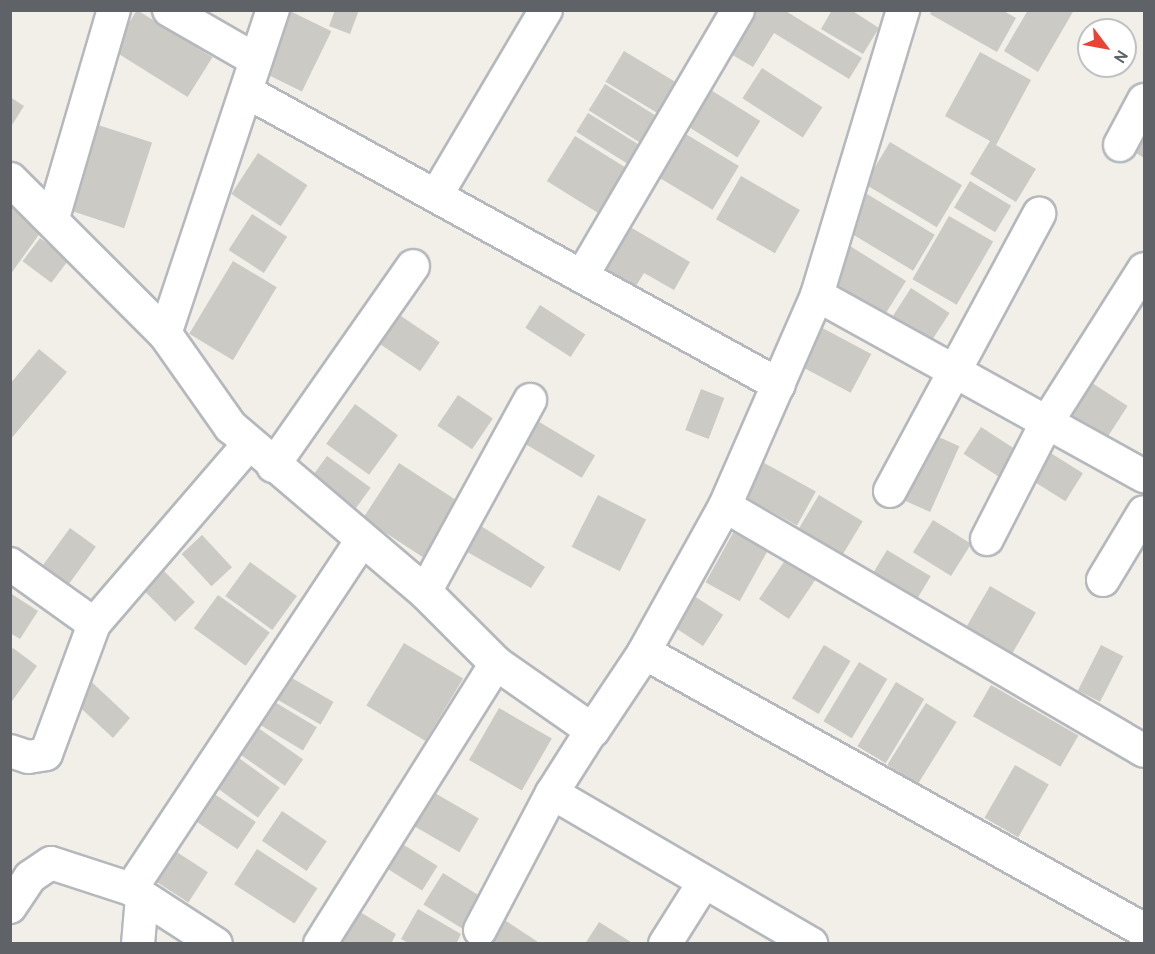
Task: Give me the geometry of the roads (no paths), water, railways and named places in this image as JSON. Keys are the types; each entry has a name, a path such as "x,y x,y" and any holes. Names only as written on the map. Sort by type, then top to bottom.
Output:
{"street":[{"path":"53,218 114,10"},
{"path":"169,10 256,60"},
{"path":"165,334 273,10"},
{"path":"437,194 546,10"},
{"path":"582,276 738,10"},
{"path":"480,930 552,793 644,652 725,506 817,295 903,10"},
{"path":"247,92 437,194 779,385"},
{"path":"1120,145 1144,100"},
{"path":"10,179 53,218 165,334 230,426 249,444 361,542 425,592 496,663 592,730"},
{"path":"890,490 1039,214"},
{"path":"273,466 414,266"},
{"path":"987,539 1047,422 1144,269"},
{"path":"817,295 1144,476"},
{"path":"425,592 530,400"},
{"path":"10,751 28,757 46,754 94,624 249,444"},
{"path":"725,506 1144,750"},
{"path":"1103,580 1144,512"},
{"path":"138,944 137,893 361,542"},
{"path":"10,564 94,624"},
{"path":"644,652 1144,930"},
{"path":"320,944 496,663"},
{"path":"552,793 811,944"},
{"path":"10,907 30,877 51,863 137,893 216,944"},
{"path":"664,944 704,882"}]}
